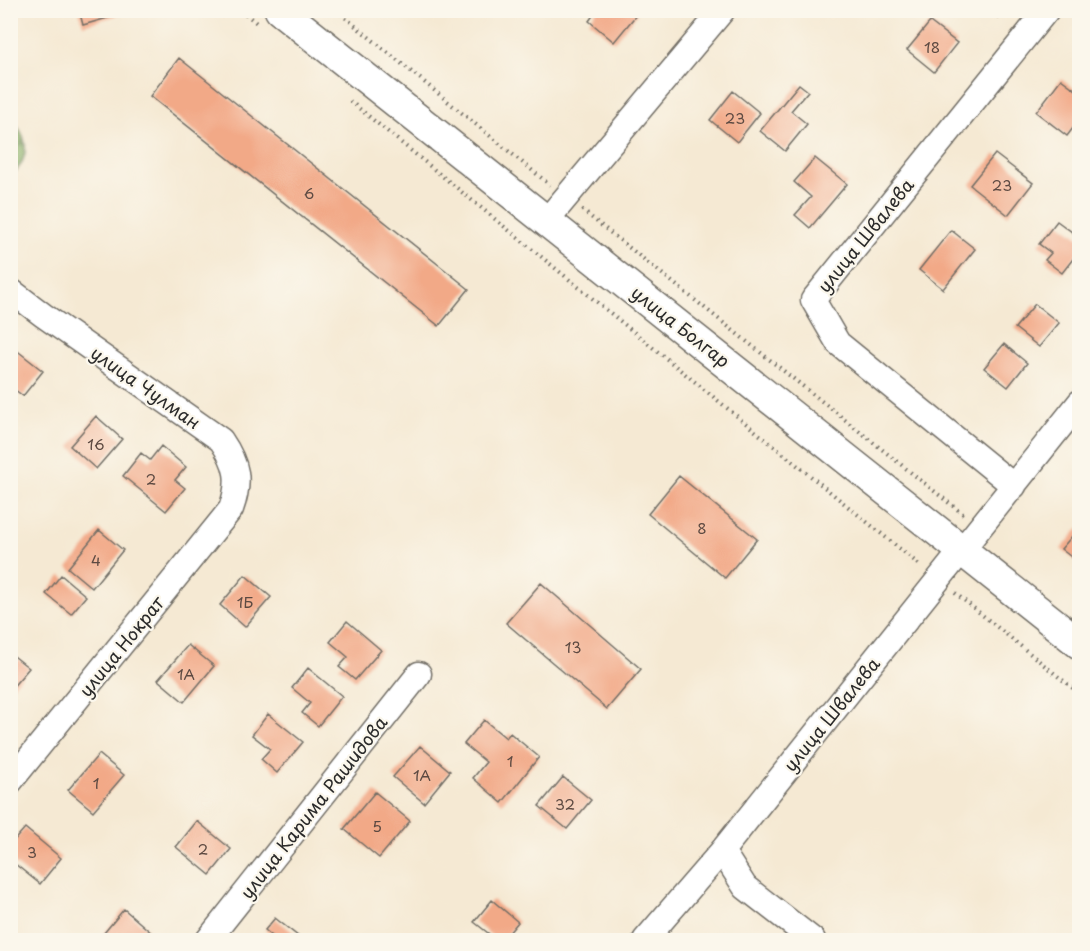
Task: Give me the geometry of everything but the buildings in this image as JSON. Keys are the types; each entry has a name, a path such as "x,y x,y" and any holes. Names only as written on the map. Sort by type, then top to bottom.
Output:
{"street":[{"path":"547,220 723,10"},
{"name":"улица Швалева","path":"1014,486 838,344 813,300 1047,10"},
{"name":"улица Болгар","path":"270,18 547,220 971,539 1080,644"},
{"name":"улица Чулман","path":"10,290 221,440 232,455 236,469 238,483 231,509"},
{"name":"улица Швалева","path":"645,940 722,851 1080,402"},
{"name":"улица Нократ","path":"10,782 231,509"},
{"name":"улица Карима Рашидова","path":"208,940 418,674"},
{"path":"722,851 745,887 813,940"}],"path":[{"path":"241,10 270,18"},
{"path":"336,10 566,198 971,539"},
{"path":"350,100 1080,694"}],"green space":[{"path":"11,120 22,134 25,148 22,162 11,176"}]}
